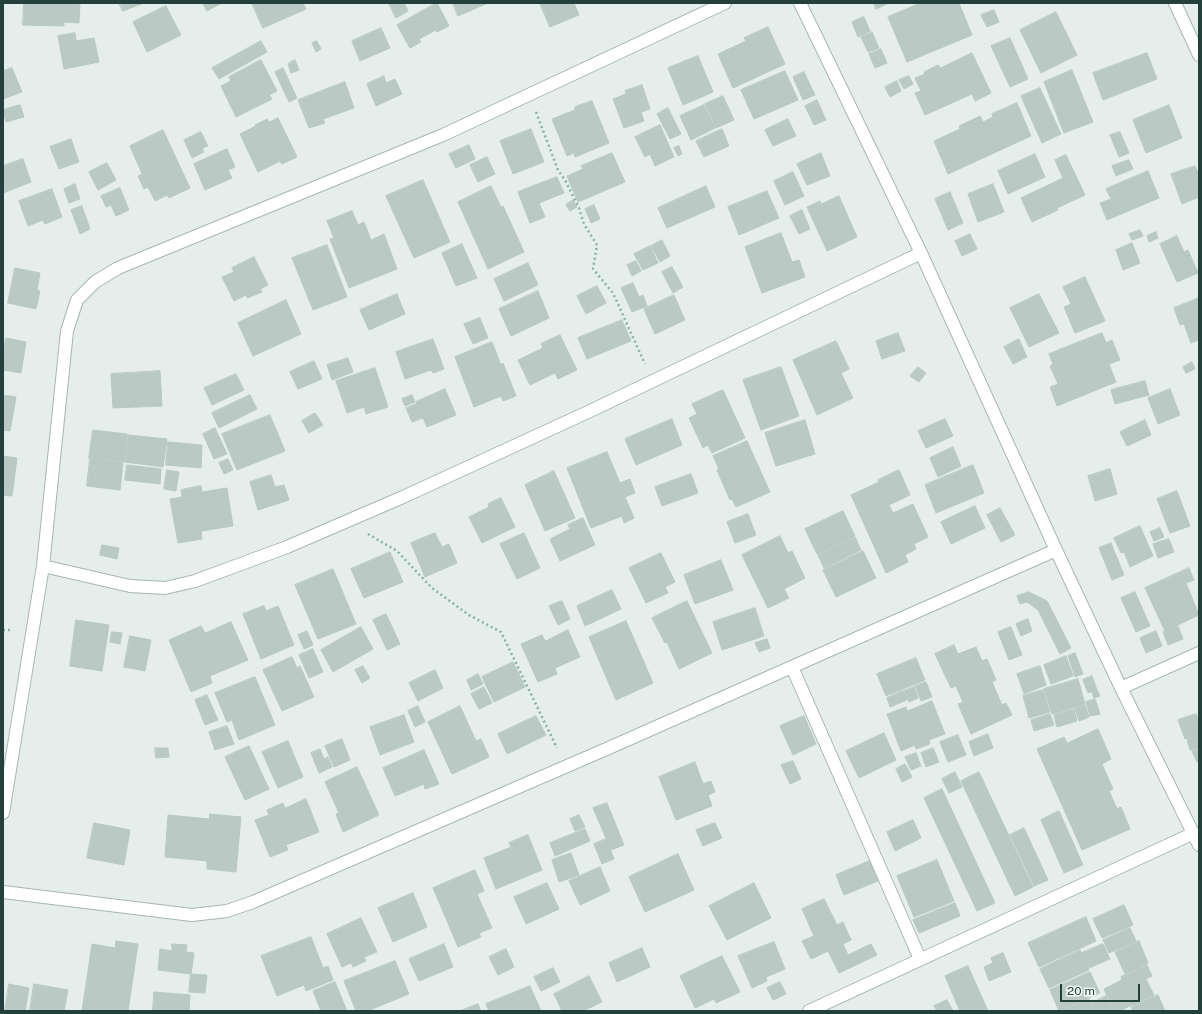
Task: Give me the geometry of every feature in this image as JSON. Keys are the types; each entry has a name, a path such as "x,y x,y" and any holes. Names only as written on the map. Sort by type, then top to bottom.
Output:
{"street":[{"path":"3,813 43,566 67,331 77,300 95,282 118,268 443,135 725,3"},
{"path":"800,3 921,253 1056,550 1121,688 1199,845"},
{"path":"1175,3 1199,55"},
{"path":"43,566 130,586 165,588 195,581 287,547 410,494 653,381 921,253"},
{"path":"3,892 192,915 227,911 253,902 565,767 1056,550"},
{"path":"1121,688 1199,653"},
{"path":"792,667 920,959"},
{"path":"809,1011 1194,833"}],"path":[{"path":"528,95 558,170 580,208 584,224 597,245 593,270 613,293 653,381"},
{"path":"340,524 368,534 397,551 432,588 469,615 501,632 565,767"}],"building":[{"path":"24,3 80,3 79,23 64,22 64,26 23,25"},
{"path":"119,3 144,3 123,11"},
{"path":"203,3 222,3 207,11"},
{"path":"252,3 303,3 306,9 263,28"},
{"path":"389,3 404,3 408,11 396,18"},
{"path":"437,3 449,26 437,32 436,30 419,39 421,42 410,48 397,25"},
{"path":"453,3 488,3 458,16"},
{"path":"540,3 574,3 579,15 550,27"},
{"path":"874,3 889,3 876,9"},
{"path":"921,3 959,3 972,35 907,62 888,17"},
{"path":"166,6 181,35 147,52 133,22"},
{"path":"994,10 999,22 987,27 981,15"},
{"path":"1056,12 1077,55 1041,73 1020,30"},
{"path":"864,17 870,31 858,37 852,22"},
{"path":"768,27 785,64 733,88 718,54 746,41 744,38"},
{"path":"381,28 390,48 360,61 352,41"},
{"path":"872,32 879,48 868,52 861,37"},
{"path":"75,33 76,41 94,38 99,62 64,69 58,36"},
{"path":"1010,38 1028,79 1010,87 991,46"},
{"path":"261,41 267,52 219,79 212,68"},
{"path":"317,41 321,49 316,52 312,43"},
{"path":"881,49 887,63 875,68 869,54"},
{"path":"972,53 991,93 975,101 972,94 925,115 915,93 921,91 915,78 925,74 924,72 938,65 940,68"},
{"path":"1147,53 1157,79 1103,100 1093,73"},
{"path":"698,56 713,92 683,105 668,68"},
{"path":"261,60 277,91 269,95 272,99 236,117 221,86 231,81 229,77"},
{"path":"295,60 299,70 291,73 288,64"},
{"path":"12,68 22,92 3,99 3,71"},
{"path":"283,68 297,98 289,102 275,72"},
{"path":"1072,70 1093,122 1064,133 1044,82"},
{"path":"785,71 798,100 754,119 741,90"},
{"path":"804,72 815,95 803,100 793,77"},
{"path":"384,76 386,83 395,79 402,94 376,106 367,84"},
{"path":"909,76 913,84 904,89 899,80"},
{"path":"897,81 901,91 890,97 885,87"},
{"path":"345,82 354,108 323,119 325,123 309,128 298,100"},
{"path":"642,85 650,109 641,112 644,121 624,128 613,99 626,94 625,91"},
{"path":"1040,88 1061,134 1042,143 1021,96"},
{"path":"723,96 734,120 716,128 705,104"},
{"path":"817,100 826,120 814,125 805,106"},
{"path":"592,101 609,143 575,157 574,153 567,156 552,119 575,110 575,107"},
{"path":"1017,103 1031,136 948,174 934,141 960,129 959,126 980,116 983,122 993,117 992,114"},
{"path":"20,105 24,117 6,122 3,110"},
{"path":"704,105 715,128 691,140 680,116"},
{"path":"1169,105 1182,138 1146,153 1133,120"},
{"path":"668,108 681,134 670,139 657,114"},
{"path":"278,118 297,157 282,164 280,161 258,172 240,134 267,119 269,122"},
{"path":"788,119 796,136 773,146 765,130"},
{"path":"660,125 674,157 655,166 650,154 645,157 635,137"},
{"path":"531,129 544,162 513,174 500,141"},
{"path":"722,129 729,146 704,157 696,141"},
{"path":"163,130 190,188 169,198 167,195 155,201 148,187 144,189 138,176 142,174 130,146"},
{"path":"201,132 208,146 202,148 204,152 192,158 184,140"},
{"path":"1120,132 1129,153 1119,157 1110,135"},
{"path":"71,139 79,162 59,169 50,147"},
{"path":"469,145 475,159 456,168 449,154"},
{"path":"679,146 682,154 678,156 674,148"},
{"path":"227,149 235,167 228,170 232,178 205,190 194,164"},
{"path":"612,153 625,182 578,202 567,176 583,169 581,166"},
{"path":"821,153 830,176 807,185 797,164"},
{"path":"1035,154 1045,177 1008,194 998,171"},
{"path":"1066,155 1085,195 1032,222 1021,198 1063,178 1055,160"},
{"path":"487,157 495,174 478,182 470,165"},
{"path":"23,159 31,182 3,193 3,166"},
{"path":"1129,160 1133,169 1116,176 1112,166"},
{"path":"107,163 116,180 98,190 89,172"},
{"path":"1195,166 1199,175 1199,197 1182,204 1171,174"},
{"path":"1148,171 1159,198 1107,220 1100,203 1111,199 1106,189"},
{"path":"793,172 804,196 785,205 774,181"},
{"path":"557,177 564,193 539,203 545,217 530,223 518,192"},
{"path":"423,180 450,242 414,258 386,196"},
{"path":"75,184 80,199 69,203 64,189"},
{"path":"993,184 1004,212 978,222 968,194"},
{"path":"491,186 501,207 503,206 524,252 488,269 458,202"},
{"path":"706,186 715,207 667,228 658,208"},
{"path":"120,188 129,210 116,216 111,205 106,207 101,196"},
{"path":"52,189 62,217 45,224 43,220 28,226 19,201"},
{"path":"767,191 779,218 739,235 728,207"},
{"path":"950,192 963,223 948,230 935,199"},
{"path":"839,196 857,237 827,251 807,207 820,201 821,204"},
{"path":"573,200 577,207 570,211 566,205"},
{"path":"594,205 600,219 591,223 585,209"},
{"path":"82,206 90,229 80,234 71,210"},
{"path":"802,210 810,229 799,234 790,216"},
{"path":"352,211 358,225 364,222 371,240 384,234 397,269 349,288 330,239 334,238 327,221"},
{"path":"1140,230 1143,236 1132,240 1129,234"},
{"path":"1156,232 1158,238 1149,242 1147,236"},
{"path":"781,233 792,262 799,260 805,277 762,293 745,247"},
{"path":"970,234 977,249 962,256 955,241"},
{"path":"1177,236 1184,252 1188,250 1198,273 1177,282 1160,244"},
{"path":"662,240 670,256 660,262 651,246"},
{"path":"1132,243 1140,263 1123,270 1116,250"},
{"path":"462,244 477,278 456,286 442,253"},
{"path":"327,245 347,297 313,310 292,258"},
{"path":"650,246 658,263 643,270 634,254"},
{"path":"254,257 268,285 260,289 262,292 247,298 246,295 234,301 222,277 234,272 232,268"},
{"path":"636,261 641,271 632,276 627,265"},
{"path":"528,263 538,285 504,301 494,279"},
{"path":"672,267 683,287 673,293 662,272"},
{"path":"15,268 40,273 37,290 40,291 36,309 8,303"},
{"path":"1085,277 1105,321 1075,333 1064,307 1071,304 1063,287"},
{"path":"633,283 639,297 643,295 647,306 632,312 621,288"},
{"path":"597,286 606,303 586,314 577,296"},
{"path":"538,291 549,318 511,336 499,309"},
{"path":"397,294 405,314 369,330 360,310"},
{"path":"1039,294 1059,333 1029,347 1010,308"},
{"path":"674,295 685,320 655,334 644,309"},
{"path":"1199,298 1199,340 1191,343 1184,324 1180,325 1174,308"},
{"path":"286,300 301,334 253,356 238,323"},
{"path":"480,318 488,338 473,344 464,324"},
{"path":"622,320 631,341 587,359 578,338"},
{"path":"898,333 905,351 882,359 876,341"},
{"path":"1102,333 1106,343 1112,340 1120,360 1109,364 1116,382 1057,406 1050,387 1058,384 1050,366 1053,364 1049,354"},
{"path":"560,335 577,370 558,379 555,373 530,385 518,360 543,348 541,344"},
{"path":"6,338 26,342 21,373 3,370 3,354"},
{"path":"433,339 444,369 433,373 431,370 405,379 396,352"},
{"path":"1019,339 1027,357 1013,364 1004,347"},
{"path":"836,341 849,369 841,373 853,398 817,415 793,360"},
{"path":"492,342 501,365 503,363 516,396 503,401 501,396 474,407 455,357"},
{"path":"348,358 353,372 332,380 327,365"},
{"path":"314,361 322,379 298,389 290,372"},
{"path":"1192,362 1195,369 1186,373 1183,367"},
{"path":"781,367 799,416 761,430 743,380"},
{"path":"918,367 926,373 919,382 910,376"},
{"path":"375,368 388,407 366,414 364,407 347,413 336,381"},
{"path":"160,371 162,406 113,408 111,374"},
{"path":"236,374 244,390 212,405 204,388"},
{"path":"1145,381 1149,395 1115,404 1111,390"},
{"path":"445,389 456,415 427,427 416,402"},
{"path":"1170,389 1180,415 1158,424 1148,398"},
{"path":"723,390 745,438 712,453 708,445 703,448 689,418 697,414 692,404"},
{"path":"3,395 16,397 10,431 3,430"},
{"path":"250,395 257,409 219,428 212,413"},
{"path":"412,395 415,402 405,406 402,399"},
{"path":"417,404 423,418 412,422 406,408"},
{"path":"315,413 323,425 309,433 302,421"},
{"path":"270,415 285,451 237,470 222,434"},
{"path":"672,419 682,445 636,465 625,439"},
{"path":"945,419 953,436 926,448 918,431"},
{"path":"805,420 815,454 776,466 765,433"},
{"path":"1145,420 1151,435 1127,446 1120,432"},
{"path":"215,428 227,454 214,459 203,434"},
{"path":"93,430 127,434 124,462 89,458"},
{"path":"128,435 167,439 163,467 125,462"},
{"path":"747,441 770,492 736,507 732,499 730,500 717,470 719,469 713,456"},
{"path":"168,442 202,445 201,468 166,465"},
{"path":"953,447 961,466 938,477 930,458"},
{"path":"607,452 620,483 630,479 635,493 625,497 634,518 624,523 622,516 591,528 567,468"},
{"path":"3,456 17,458 12,496 3,495"},
{"path":"90,459 123,463 120,490 87,486"},
{"path":"228,459 233,470 224,474 219,463"},
{"path":"127,465 161,469 160,484 125,480"},
{"path":"973,465 984,493 936,513 925,485"},
{"path":"1110,469 1117,494 1095,501 1088,476"},
{"path":"167,470 179,472 176,491 164,489"},
{"path":"899,470 910,495 889,505 893,513 913,504 928,537 914,544 916,549 905,555 908,562 886,573 851,495 879,482 878,480"},
{"path":"554,471 575,518 545,531 525,485"},
{"path":"691,474 698,493 662,506 655,487"},
{"path":"271,475 275,487 284,485 289,500 258,510 250,482"},
{"path":"201,486 202,492 227,488 233,526 201,531 202,539 178,543 170,499 182,497 181,490"},
{"path":"1177,491 1190,526 1170,533 1157,499"},
{"path":"501,498 515,527 482,543 469,517 489,507 488,504"},
{"path":"975,506 985,528 951,544 941,522"},
{"path":"1000,508 1015,535 1001,542 987,515"},
{"path":"843,511 855,536 817,554 805,529"},
{"path":"748,514 756,535 735,543 727,522"},
{"path":"583,518 595,545 560,561 550,539 570,529 568,525"},
{"path":"1140,526 1153,556 1130,567 1124,552 1121,553 1114,538"},
{"path":"1160,528 1164,537 1154,541 1150,532"},
{"path":"435,533 442,547 449,544 457,563 425,577 411,543"},
{"path":"524,533 540,568 517,579 500,544"},
{"path":"780,536 788,553 792,551 805,578 784,589 789,598 768,608 742,555"},
{"path":"855,537 861,550 824,568 818,555"},
{"path":"1169,539 1174,552 1158,558 1153,544"},
{"path":"1111,543 1124,575 1112,580 1099,548"},
{"path":"102,545 119,548 117,559 100,555"},
{"path":"863,551 876,578 836,597 823,570"},
{"path":"390,552 403,582 364,598 351,569"},
{"path":"661,553 675,582 665,587 668,593 646,603 629,568"},
{"path":"721,560 733,590 695,604 684,575"},
{"path":"1189,568 1194,580 1186,583 1199,615 1165,631 1145,588"},
{"path":"333,569 356,624 318,639 295,585"},
{"path":"612,590 621,609 585,626 577,606"},
{"path":"1029,592 1047,601 1071,648 1060,654 1038,610 1027,602 1020,604 1017,596"},
{"path":"1135,592 1150,626 1136,632 1121,598"},
{"path":"562,601 570,619 558,625 549,606"},
{"path":"687,601 712,653 679,669 667,642 665,643 652,618"},
{"path":"264,606 266,611 278,606 294,645 261,659 243,614"},
{"path":"755,608 764,636 722,650 713,622"},
{"path":"386,614 400,644 387,650 373,620"},
{"path":"1028,619 1032,631 1021,636 1016,624"},
{"path":"76,620 109,625 102,671 70,666"},
{"path":"626,621 653,683 616,700 589,637"},
{"path":"231,622 248,660 210,676 212,683 191,692 169,640 201,626 205,633"},
{"path":"1178,626 1183,639 1168,645 1163,632"},
{"path":"361,627 373,649 333,672 321,650"},
{"path":"1011,627 1022,655 1009,660 998,632"},
{"path":"568,630 580,657 555,668 557,674 538,682 521,644 542,635 545,641"},
{"path":"307,631 313,645 304,649 298,635"},
{"path":"1156,631 1162,646 1146,653 1140,638"},
{"path":"112,632 122,633 120,644 110,642"},
{"path":"130,636 151,640 145,671 124,667"},
{"path":"767,639 770,648 759,652 755,643"},
{"path":"954,645 958,654 976,647 982,661 987,659 996,680 992,682 1002,705 1006,703 1012,715 971,734 958,704 963,702 956,686 951,688 935,654"},
{"path":"313,649 323,672 309,678 299,655"},
{"path":"1075,653 1083,674 1075,677 1068,656"},
{"path":"1066,656 1073,676 1051,684 1044,665"},
{"path":"292,657 297,668 300,666 314,697 282,711 263,670"},
{"path":"916,658 925,680 886,696 877,674"},
{"path":"513,662 525,687 494,702 482,677"},
{"path":"363,666 370,678 362,683 355,670"},
{"path":"1040,666 1046,685 1024,694 1017,674"},
{"path":"435,670 443,688 418,701 409,683"},
{"path":"478,674 483,684 471,690 467,680"},
{"path":"1092,676 1097,690 1088,693 1083,680"},
{"path":"255,677 275,725 239,740 232,720 227,722 215,693"},
{"path":"1078,679 1085,704 1052,714 1044,689"},
{"path":"926,682 932,697 921,701 915,686"},
{"path":"484,687 492,703 479,709 471,694"},
{"path":"914,687 918,698 909,702 904,691"},
{"path":"1043,690 1050,712 1029,718 1023,696"},
{"path":"1097,690 1100,696 1094,698 1092,692"},
{"path":"903,691 907,700 890,707 887,698"},
{"path":"207,695 218,720 205,725 195,700"},
{"path":"1095,699 1100,714 1090,716 1086,702"},
{"path":"932,701 945,734 929,740 930,744 916,749 915,745 901,751 887,714 906,707 907,711"},
{"path":"1085,705 1089,717 1079,721 1075,708"},
{"path":"418,706 425,722 415,727 408,711"},
{"path":"460,706 476,741 481,739 489,757 452,774 428,722"},
{"path":"1074,709 1077,721 1057,727 1054,715"},
{"path":"1050,714 1054,725 1034,731 1031,720"},
{"path":"1196,714 1199,722 1199,734 1185,739 1178,720"},
{"path":"404,715 414,742 380,755 370,727"},
{"path":"536,716 546,735 507,754 498,734"},
{"path":"804,716 816,744 793,755 780,726"},
{"path":"227,726 234,744 215,750 209,732"},
{"path":"1098,729 1111,759 1102,764 1113,789 1109,791 1117,809 1121,807 1130,829 1082,850 1037,749 1064,737 1067,743"},
{"path":"884,733 896,760 859,778 846,751"},
{"path":"988,734 993,748 974,756 969,742"},
{"path":"958,735 966,755 948,762 940,742"},
{"path":"1199,735 1199,747 1190,750 1187,739"},
{"path":"342,739 350,760 334,767 325,746"},
{"path":"288,741 303,777 278,788 262,752"},
{"path":"249,746 269,789 245,800 225,757"},
{"path":"155,748 168,748 169,757 156,758"},
{"path":"933,748 939,762 926,767 921,753"},
{"path":"1199,748 1199,761 1197,762 1192,751"},
{"path":"320,749 324,759 328,757 332,767 319,773 311,753"},
{"path":"424,750 439,784 425,789 424,784 395,796 383,768"},
{"path":"916,753 921,766 911,770 905,757"},
{"path":"793,761 801,779 790,784 781,765"},
{"path":"695,762 703,784 711,781 715,792 708,795 712,806 676,820 659,777"},
{"path":"905,764 912,777 902,782 896,769"},
{"path":"357,767 379,815 343,832 336,814 339,813 325,782"},
{"path":"955,772 962,787 949,793 942,779"},
{"path":"979,772 1033,887 1015,896 961,781"},
{"path":"942,789 995,903 977,911 924,798"},
{"path":"306,799 319,832 286,845 288,850 270,857 255,820 269,815 267,810 283,803 285,808"},
{"path":"607,803 624,845 611,850 593,808"},
{"path":"1059,811 1083,865 1064,873 1041,820"},
{"path":"210,814 241,817 236,872 207,869 207,861 165,857 168,815 209,819"},
{"path":"579,815 585,827 575,831 570,819"},
{"path":"913,820 921,838 895,851 887,832"},
{"path":"94,823 130,830 124,865 87,858"},
{"path":"715,823 722,838 703,846 696,830"},
{"path":"1024,828 1048,880 1034,886 1010,835"},
{"path":"585,829 590,841 555,856 550,843"},
{"path":"528,835 542,870 496,889 484,858 511,847 509,843"},
{"path":"606,839 614,859 602,864 594,844"},
{"path":"571,853 579,875 559,882 552,860"},
{"path":"678,854 694,890 645,912 629,877"},
{"path":"872,860 880,880 844,895 836,875"},
{"path":"937,860 954,901 914,917 897,876"},
{"path":"600,867 610,891 580,905 569,881"},
{"path":"475,870 484,891 477,894 492,928 479,933 481,937 458,947 433,888"},
{"path":"547,883 559,909 526,924 514,897"},
{"path":"754,883 771,918 727,940 709,906"},
{"path":"413,893 427,927 393,942 378,908"},
{"path":"824,899 837,925 843,922 851,940 843,944 848,955 871,944 877,955 839,973 828,951 811,959 802,941 814,936 802,909"},
{"path":"955,903 960,916 919,933 913,920"},
{"path":"1124,905 1133,925 1102,938 1093,919"},
{"path":"1086,917 1096,941 1039,967 1028,943"},
{"path":"361,918 377,952 364,957 366,961 353,967 351,963 342,967 327,934"},
{"path":"1130,928 1136,941 1109,953 1103,940"},
{"path":"311,937 323,968 328,966 333,980 306,991 304,985 277,996 261,956"},
{"path":"116,941 138,944 128,1011 82,1011 92,944 115,948"},
{"path":"1139,941 1148,963 1125,974 1115,952"},
{"path":"774,942 785,969 766,977 767,981 752,988 738,956"},
{"path":"172,944 187,945 186,952 194,953 191,974 158,970 160,949 172,951"},
{"path":"444,944 453,967 419,981 409,959"},
{"path":"1103,944 1110,959 1089,968 1082,953"},
{"path":"642,948 650,967 617,982 609,963"},
{"path":"506,949 514,967 498,975 489,957"},
{"path":"1080,950 1089,970 1049,988 1040,969"},
{"path":"1003,953 1011,972 989,981 984,967 993,963 991,958"},
{"path":"722,956 740,992 716,1003 714,999 695,1008 680,976"},
{"path":"395,961 409,994 367,1011 356,1011 344,981"},
{"path":"1147,965 1152,976 1146,979 1154,995 1119,1011 1114,1011 1104,989 1122,980 1121,977"},
{"path":"968,966 988,1011 960,1011 945,976"},
{"path":"553,968 560,982 541,991 534,977"},
{"path":"1090,972 1100,993 1059,1011 1050,990"},
{"path":"191,974 207,975 205,993 189,992"},
{"path":"589,976 602,1002 583,1011 562,1011 554,994"},
{"path":"335,982 347,1011 321,1011 313,991"},
{"path":"780,982 786,994 773,1000 767,988"},
{"path":"9,984 29,988 25,1011 5,1011"},
{"path":"34,984 68,990 64,1011 30,1011"},
{"path":"530,986 541,1011 489,1011 486,1004"},
{"path":"154,992 190,995 189,1011 153,1011"},
{"path":"1158,995 1165,1011 1133,1011 1131,1007"},
{"path":"1106,996 1113,1011 1096,1011 1092,1003"},
{"path":"1089,999 1095,1011 1062,1011"},
{"path":"947,1000 953,1011 937,1011 934,1006"},
{"path":"478,1004 481,1011 460,1011"}]}
